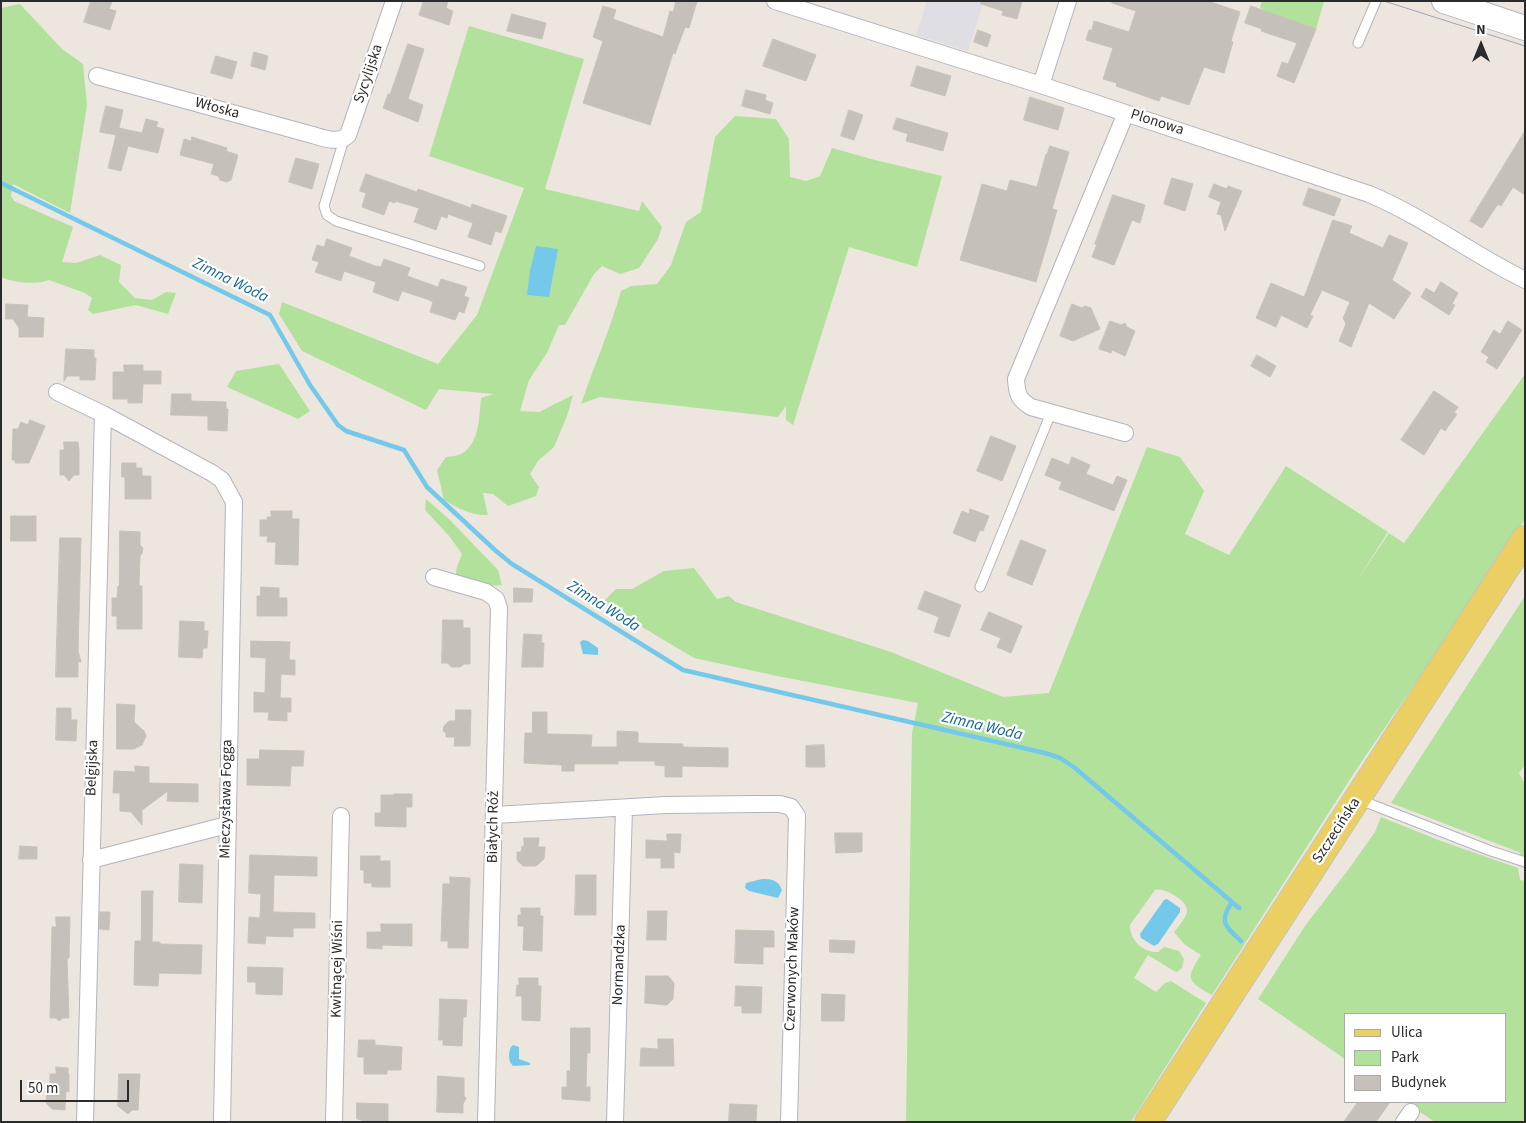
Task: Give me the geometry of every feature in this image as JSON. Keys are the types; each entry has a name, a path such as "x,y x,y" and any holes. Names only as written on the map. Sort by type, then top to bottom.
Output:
{"main road":[{"path":"1444,1 1518,24"},
{"name":"Szczecińska","path":"1148,1122 1525,539"}],"street":[{"name":"Sycylijska","path":"341,140 348,135 394,1"},
{"name":"Plonowa","path":"775,1 1041,85 1353,188 1404,210 1525,280"},
{"path":"1041,85 1068,1"},
{"name":"Włoska","path":"96,76 341,140"},
{"path":"1125,433 1031,408 1021,401 1016,391 1016,379 1126,113"},
{"path":"57,392 102,414"},
{"name":"Mieczysława Fogga","path":"102,414 212,473 222,480 234,502 222,1122"},
{"name":"Belgijska","path":"85,1122 102,414"},
{"name":"Białych Róż","path":"434,577 486,592 496,598 499,608 486,1122"},
{"name":"Czerwonych Maków","path":"624,808 666,805 780,804 791,807 797,816 789,1122"},
{"path":"494,815 624,808"},
{"name":"Normandzka","path":"615,1122 624,808"},
{"name":"Kwitnącej Wiśni","path":"334,1122 342,816"},
{"path":"90,860 227,825"}],"lane":[{"path":"1358,43 1376,1"},
{"path":"341,140 324,206 327,215 336,221 480,266"},
{"path":"980,587 1051,413"},
{"path":"1357,799 1490,851 1525,862"}],"shaded area":[{"path":"927,1 984,1 968,51 916,35"}],"green space":[{"path":"1262,1 1324,1 1316,29 1267,12 1260,8"},
{"path":"20,4 62,49 83,64 87,105 70,213 13,184 11,196 14,201 73,227 62,262 76,263 100,255 121,265 119,282 135,298 152,300 166,292 176,293 168,314 136,305 93,314 88,310 92,298 85,293 49,280 25,283 1,277 1,8"},
{"path":"469,26 584,59 545,189 639,211 642,201 662,227 658,239 639,268 620,274 602,266 594,274 565,325 559,325 547,353 529,380 520,411 539,412 573,395 567,416 554,447 538,461 530,474 539,487 536,496 508,506 493,494 483,493 488,515 470,513 444,500 437,470 446,457 461,454 472,444 479,421 481,398 494,394 439,389 426,410 302,351 279,314 282,302 438,364 477,315 524,188 429,156"},
{"path":"735,116 776,119 789,139 790,177 806,181 820,176 832,148 942,176 917,267 849,247 793,425 786,420 786,406 778,417 600,397 581,404 621,291 631,286 657,284 671,265 686,222 701,212 715,137"},
{"path":"279,364 310,411 298,419 227,387 236,371"},
{"path":"1525,374 1525,519 1477,593 1356,770 1212,995 1197,986 1191,978 1193,969 1201,955 1184,944 1174,932 1187,912 1187,908 1180,899 1170,893 1155,890 1130,925 1134,940 1142,948 1158,952 1164,947 1179,951 1184,959 1182,968 1177,972 1148,955 1134,978 1156,992 1165,983 1171,981 1206,1003 1131,1122 906,1122 912,733 918,703 694,658 602,603 616,589 632,589 664,571 694,568 717,599 729,596 736,602 891,652 1003,697 1049,693 1147,447 1180,457 1204,491 1185,534 1229,555 1286,466 1388,532 1356,582 1389,533 1404,543"},
{"path":"426,499 449,519 498,570 502,585 491,586 455,578 462,554 450,537 425,510"},
{"path":"1525,596 1525,765 1519,773 1525,784 1525,856 1391,803"},
{"path":"1381,817 1441,841 1518,868 1520,880 1525,881 1525,1122 1435,1122 1406,1103 1506,1103 1506,1013 1344,1013 1344,1058 1258,999 1305,926 1375,832"}],"water":[{"path":"536,246 558,249 549,297 527,295"},
{"path":"583,640 598,648 598,655 583,654 580,642"},
{"path":"762,879 771,880 779,884 782,890 778,898 749,891 745,888 746,883"},
{"path":"1167,899 1180,908 1180,912 1158,944 1154,946 1141,938 1140,934 1164,900"},
{"path":"513,1045 519,1047 519,1059 530,1063 530,1065 513,1066 509,1059 509,1054"}],"building":[{"path":"91,1 112,1 109,9 116,11 110,30 84,22"},
{"path":"424,1 448,1 446,8 453,11 449,25 419,15"},
{"path":"676,1 697,1 689,28 685,27 675,54 673,53 650,125 583,103 603,41 593,37 603,6 616,10 613,19 663,37 670,11 673,12"},
{"path":"981,1 1022,1 1017,19 1002,15 1003,11 981,4"},
{"path":"1112,1 1208,1 1240,12 1224,73 1204,67 1189,105 1161,96 1159,101 1116,86 1117,83 1103,79 1113,48 1086,40 1089,30 1092,30 1094,21 1129,32 1136,11 1112,3"},
{"path":"1251,6 1316,29 1294,83 1277,76 1282,62 1288,64 1297,43 1261,31 1262,29 1245,23"},
{"path":"512,14 546,23 542,39 507,31"},
{"path":"978,30 991,35 987,47 974,42"},
{"path":"773,39 816,55 806,81 763,66"},
{"path":"408,44 424,49 408,99 423,105 418,122 383,108"},
{"path":"254,52 268,56 265,70 251,66"},
{"path":"216,56 237,62 232,79 211,73"},
{"path":"917,66 951,76 945,96 911,86"},
{"path":"746,90 766,95 765,100 773,103 770,114 742,106"},
{"path":"1030,97 1064,108 1058,130 1024,120"},
{"path":"106,106 123,110 119,128 142,133 146,119 158,122 156,127 164,129 158,153 128,146 121,171 108,168 116,135 100,132"},
{"path":"849,110 863,115 854,140 841,136"},
{"path":"897,118 948,133 943,151 906,141 908,134 893,129"},
{"path":"1525,131 1525,195 1513,187 1501,206 1498,204 1482,228 1470,221"},
{"path":"192,137 227,148 226,151 238,155 231,180 226,182 220,180 218,176 211,174 214,164 180,155 184,139 191,141"},
{"path":"1050,146 1069,152 1052,209 1057,210 1036,282 960,260 982,184 1007,191 1010,180 1037,187"},
{"path":"296,158 319,164 312,189 289,182"},
{"path":"366,174 417,192 418,189 471,208 472,204 507,216 501,233 495,231 491,245 468,237 473,223 448,214 447,218 441,216 436,230 414,222 419,208 389,201 384,215 362,207 366,193 360,191"},
{"path":"1172,178 1193,184 1185,211 1164,204"},
{"path":"1214,184 1227,189 1228,186 1242,191 1225,231 1221,215 1217,214 1221,202 1209,197"},
{"path":"1309,188 1341,199 1334,216 1303,205"},
{"path":"1113,195 1145,205 1140,223 1132,220 1114,265 1092,257"},
{"path":"1333,220 1352,226 1349,233 1383,248 1389,235 1408,243 1392,280 1411,293 1394,319 1369,303 1351,347 1339,341 1346,324 1343,318 1350,302 1322,290 1310,315 1313,316 1307,328 1281,315 1276,327 1256,318 1271,283 1304,297"},
{"path":"327,239 352,248 349,256 375,266 381,267 384,259 410,268 407,276 438,287 441,279 467,287 464,296 469,298 464,313 459,311 455,320 430,312 433,302 427,299 402,291 398,301 373,292 376,282 344,271 341,281 315,272 319,262 312,260 317,245 324,247"},
{"path":"1441,282 1458,293 1452,304 1455,305 1449,315 1421,297 1426,288 1434,293"},
{"path":"6,304 28,305 27,317 44,318 43,337 19,337 19,328 13,319 6,319"},
{"path":"1072,304 1082,308 1085,306 1091,308 1100,329 1073,341 1060,336"},
{"path":"1110,321 1121,325 1125,323 1127,327 1135,331 1125,356 1112,350 1111,353 1099,349"},
{"path":"1508,321 1522,330 1497,369 1486,362 1489,357 1481,352 1494,330 1500,334"},
{"path":"66,349 94,350 94,358 96,358 95,380 80,380 80,376 67,376 64,381"},
{"path":"1257,355 1276,366 1270,377 1251,366"},
{"path":"124,365 143,365 143,371 161,371 161,384 143,384 142,403 128,403 128,399 113,399 113,372 124,372"},
{"path":"1434,391 1458,407 1454,413 1457,414 1445,431 1441,428 1424,455 1401,440"},
{"path":"172,394 191,394 191,401 226,402 226,409 228,409 227,431 208,430 208,416 171,415"},
{"path":"30,420 45,426 29,463 15,463 15,460 12,460 13,429 18,429 21,422 28,425"},
{"path":"991,436 1016,446 1002,481 977,471"},
{"path":"64,442 78,442 79,475 74,475 69,481 64,475 60,475 60,450 64,450"},
{"path":"1072,457 1090,465 1086,474 1113,485 1117,476 1127,480 1114,511 1059,489 1062,482 1045,475 1052,458 1069,465"},
{"path":"122,463 136,463 136,468 142,468 142,476 151,476 151,499 125,499 125,477 122,477"},
{"path":"970,509 989,516 983,531 980,530 975,542 953,533 962,511 969,514"},
{"path":"271,511 292,511 292,519 299,519 298,565 275,564 276,542 267,542 268,536 260,536 260,520 267,520 267,517 271,517"},
{"path":"11,516 36,516 36,541 11,541"},
{"path":"120,531 140,532 140,545 143,548 140,556 139,586 142,586 142,629 117,629 117,616 112,616 112,598 117,598 119,586"},
{"path":"60,538 81,538 78,651 81,662 78,662 78,677 56,677"},
{"path":"1021,540 1046,550 1032,585 1007,575"},
{"path":"261,587 279,588 279,598 287,598 287,616 257,616 257,596 260,596"},
{"path":"514,588 533,589 532,602 514,602"},
{"path":"925,591 961,605 949,637 934,632 939,617 918,609"},
{"path":"989,612 1022,626 1011,653 997,647 1001,638 981,630"},
{"path":"443,620 463,620 463,628 470,628 470,664 451,667 448,663 442,663"},
{"path":"180,621 204,622 204,631 208,631 207,648 203,648 202,658 179,657"},
{"path":"524,634 542,635 541,643 544,643 543,667 522,667"},
{"path":"251,641 290,642 289,660 295,660 295,675 281,674 280,698 291,698 291,712 287,712 287,721 268,720 269,712 254,712 254,692 265,693 266,658 251,657"},
{"path":"117,704 135,705 134,722 144,731 146,736 142,745 134,749 117,749"},
{"path":"57,708 71,708 71,720 77,720 76,741 56,740"},
{"path":"456,710 471,710 470,746 454,746 455,737 446,737 446,733 443,731 444,726 449,721 455,721"},
{"path":"533,712 547,712 547,734 592,735 591,747 617,747 617,731 638,732 638,743 728,748 728,767 682,766 682,777 665,777 665,766 655,765 655,761 618,761 618,764 574,764 574,771 562,771 562,765 524,763 525,733 532,733"},
{"path":"824,745 825,767 806,767 806,746"},
{"path":"260,750 304,751 303,766 291,766 290,786 247,785 247,759 259,759"},
{"path":"135,766 149,767 149,783 198,784 198,802 167,801 168,791 142,810 142,825 131,812 120,811 120,793 113,793 114,771 135,772"},
{"path":"412,794 412,807 406,807 406,827 375,826 375,813 381,813 381,795"},
{"path":"835,833 862,833 862,852 836,853"},
{"path":"667,834 681,834 680,853 674,852 674,868 661,868 661,858 646,858 646,840 667,841"},
{"path":"524,838 539,838 538,847 545,847 544,859 536,866 523,866 517,860 517,852 521,852 522,846 524,847"},
{"path":"20,846 37,847 37,859 19,859"},
{"path":"250,855 317,857 317,876 274,875 273,912 315,913 315,928 293,928 293,937 266,936 265,944 248,943 249,917 260,918 261,894 249,893"},
{"path":"361,856 380,856 380,861 390,861 390,887 372,887 372,883 364,883 364,870 361,870"},
{"path":"180,864 203,865 202,903 179,902"},
{"path":"576,875 596,875 596,915 575,915"},
{"path":"450,877 470,878 468,948 448,948 448,941 441,941 443,884 450,884"},
{"path":"142,891 153,891 152,942 160,942 160,944 202,945 201,974 159,973 158,986 134,985 135,941 141,941"},
{"path":"521,908 540,908 540,916 543,916 542,951 523,950 524,926 518,926 518,915 521,915"},
{"path":"648,911 667,911 666,940 647,940"},
{"path":"100,912 110,912 109,930 100,929"},
{"path":"56,917 70,917 69,958 67,958 69,1018 63,1018 59,1021 56,1018 50,1018 52,927 56,927"},
{"path":"381,924 412,924 412,946 382,945 382,949 367,948 367,932 381,932"},
{"path":"736,930 774,931 774,947 763,947 763,964 735,963"},
{"path":"830,940 855,941 854,953 830,952"},
{"path":"248,967 283,968 282,995 256,994 256,982 248,982"},
{"path":"646,976 668,976 674,983 673,999 667,1005 645,1003"},
{"path":"519,978 538,978 538,986 541,986 540,1021 522,1020 522,996 516,996"},
{"path":"736,986 762,987 761,1013 742,1013 742,1006 735,1006"},
{"path":"822,994 845,995 844,1021 822,1021"},
{"path":"440,999 467,1000 466,1017 463,1017 462,1046 443,1045 443,1040 439,1040"},
{"path":"571,1028 590,1028 590,1053 587,1053 586,1087 590,1087 590,1101 562,1099 562,1087 567,1087 567,1071 570,1071"},
{"path":"658,1039 673,1039 674,1066 640,1066 641,1048 658,1049"},
{"path":"359,1040 375,1040 375,1045 402,1047 401,1070 387,1070 387,1074 364,1074 364,1057 358,1057"},
{"path":"56,1067 68,1068 69,1092 66,1091 65,1110 52,1109 46,1103 47,1087 50,1087 50,1074 56,1074"},
{"path":"119,1074 140,1074 138,1110 132,1110 128,1114 118,1106"},
{"path":"438,1076 464,1078 464,1096 466,1098 463,1104 463,1113 437,1112"},
{"path":"357,1103 388,1104 388,1122 362,1122 362,1120 357,1119"},
{"path":"1357,1103 1389,1103 1376,1122 1344,1122"},
{"path":"730,1104 757,1105 756,1121 729,1122"}],"waterway":[{"name":"Zimna Woda","path":"1,183 270,315 310,385 338,425 346,431 404,450 427,487 512,564 683,670 1060,758 1075,768 1232,902 1225,915 1226,924 1231,932 1241,941"},
{"path":"1232,902 1239,908"}],"tram line":[{"path":"1384,1 1525,46"}]}
